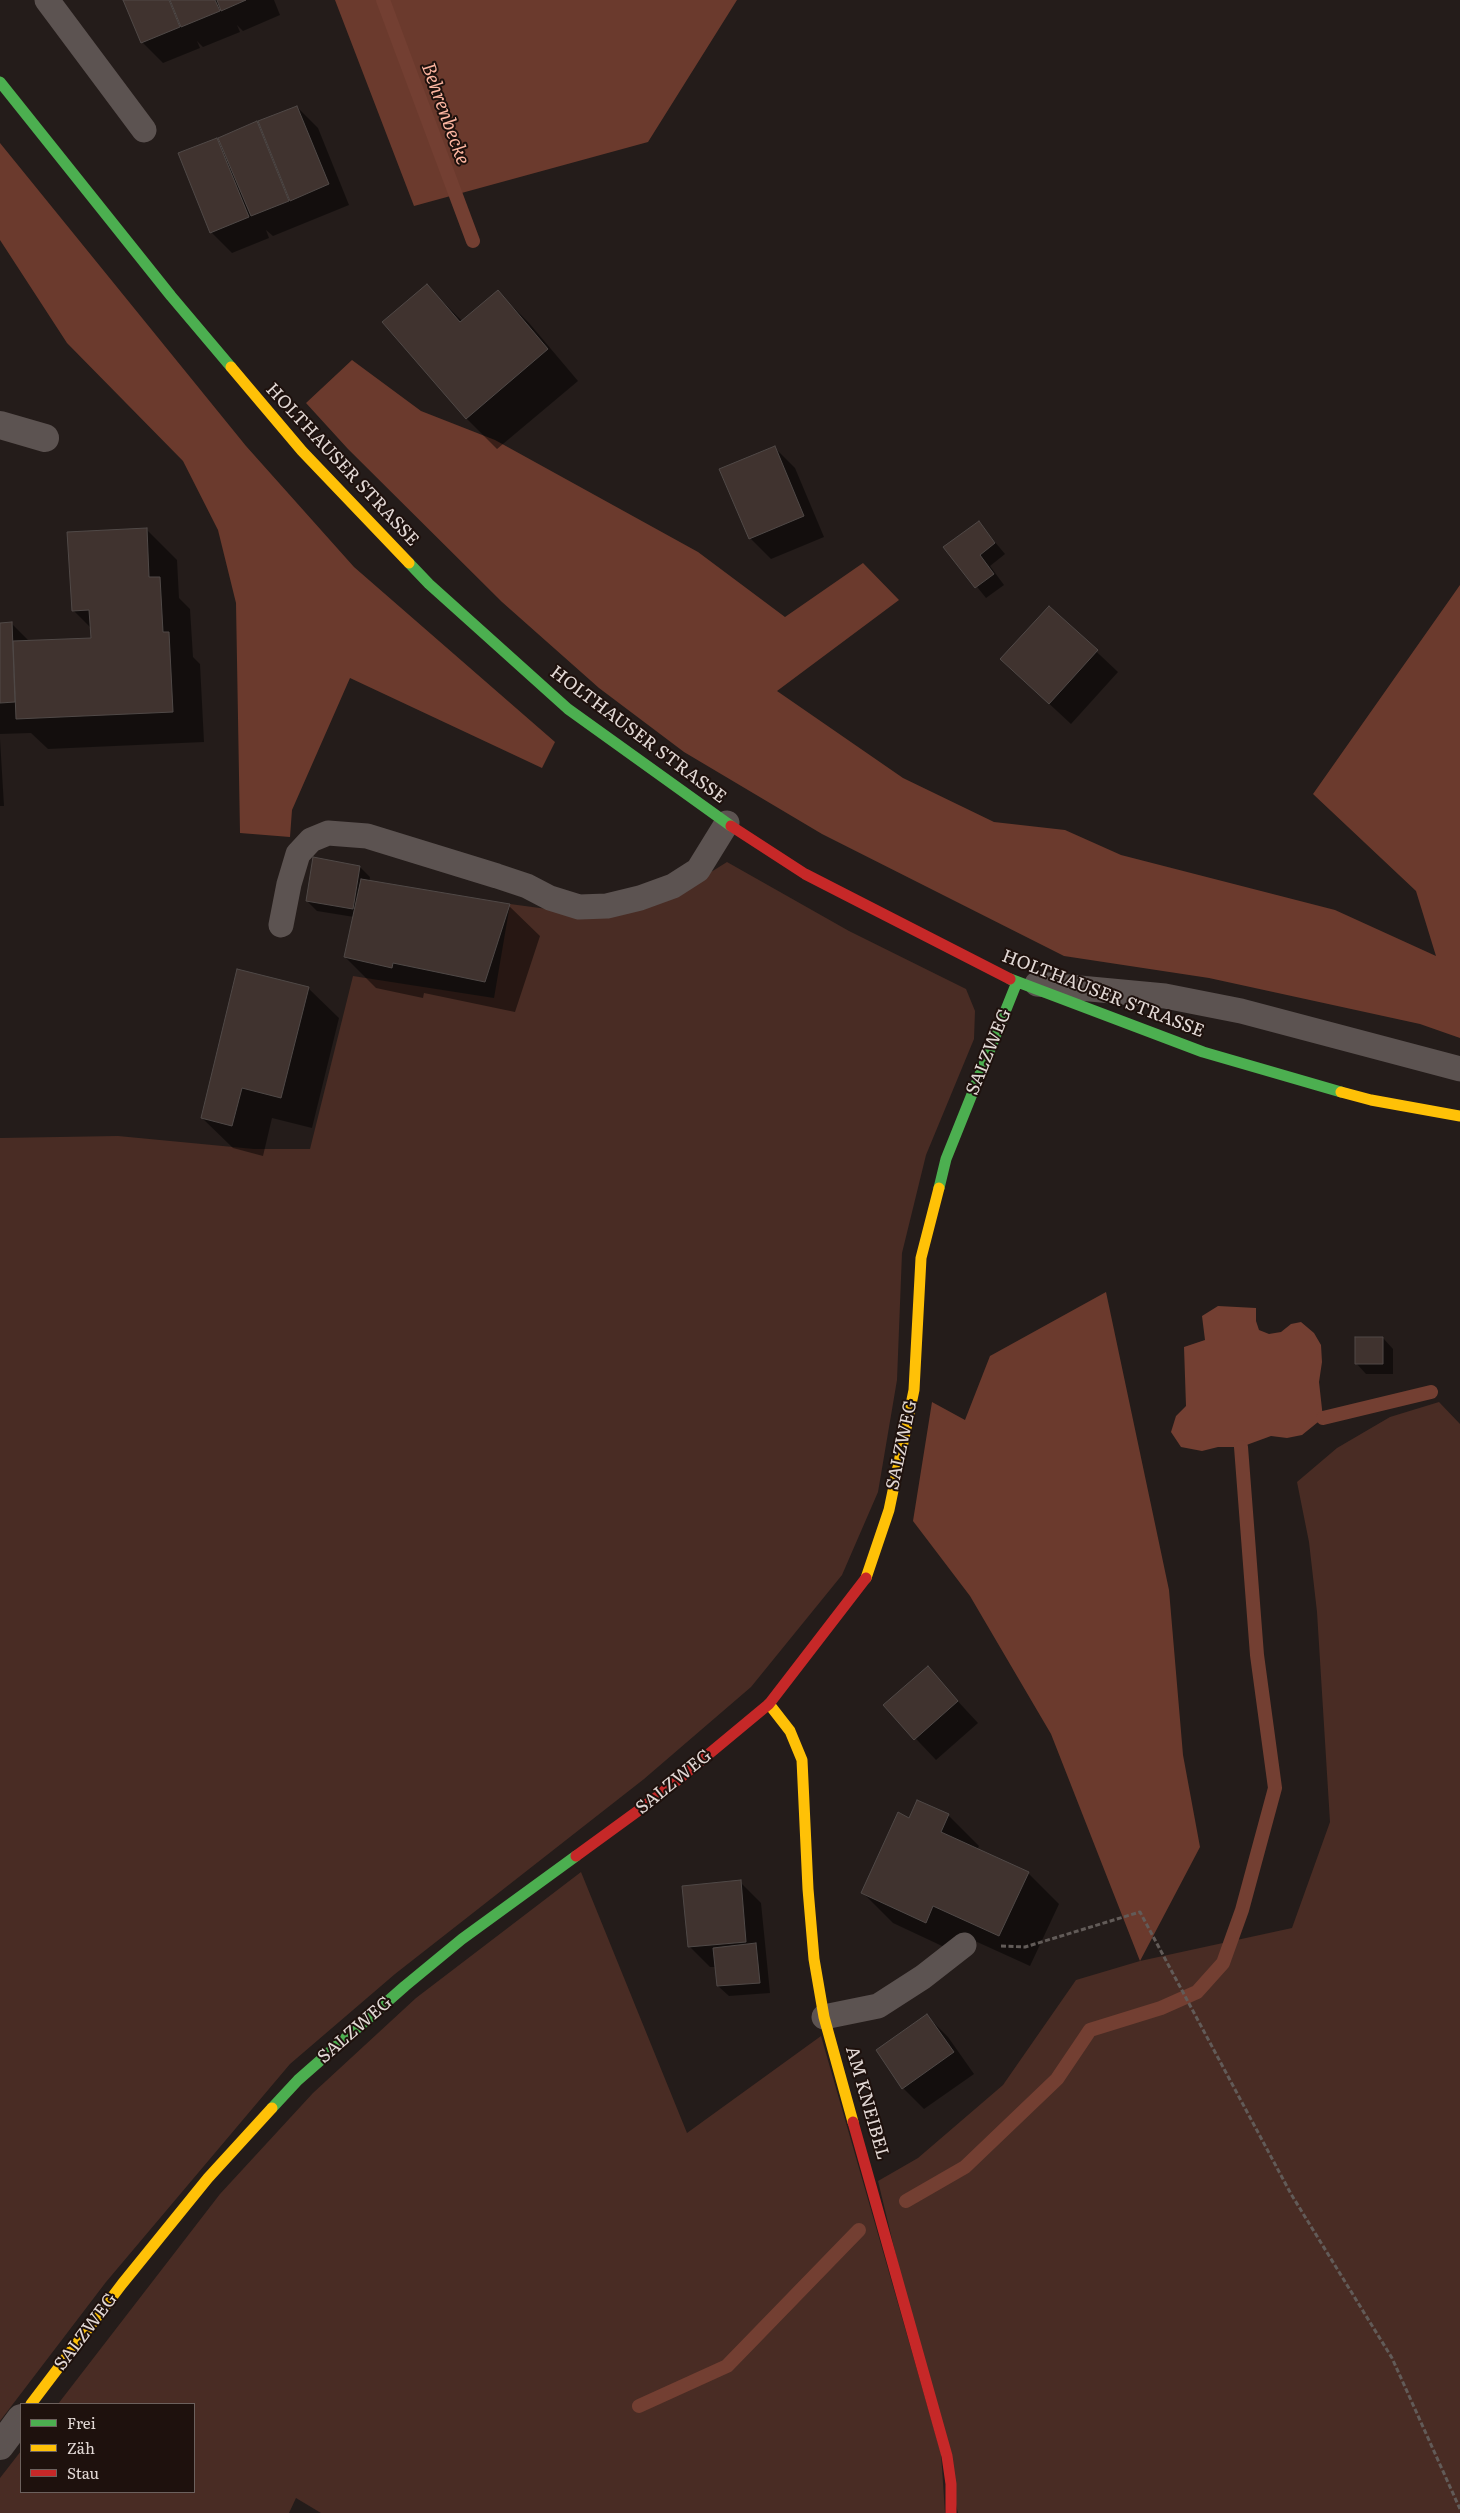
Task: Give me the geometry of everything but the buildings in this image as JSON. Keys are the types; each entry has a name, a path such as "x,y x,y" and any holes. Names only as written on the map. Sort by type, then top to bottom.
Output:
{"street":[{"name":"HOLTHAUSER STRASSE","path":"0,82 171,296 302,451 429,584 568,709 726,823 805,874 1017,982 1203,1052 1371,1100 1460,1116"},
{"path":"0,425 45,438"},
{"name":"SALZWEG","path":"33,2403 122,2284 208,2178 298,2080 405,1986 462,1939 657,1797 769,1704 866,1578 889,1510 914,1390 921,1258 944,1168 1017,982"},
{"name":"AM KNEIBEL","path":"769,1704 790,1731 802,1760 814,1959 824,2017 947,2456 951,2484 951,2513"},
{"path":"0,2446 20,2419"}],"lane":[{"path":"47,0 144,130"},
{"path":"280,925 298,854 311,840 328,833 366,836 497,876 527,886 550,898 579,907 607,906 640,898 673,886 698,870 726,823"},
{"path":"1017,982 1175,998 1241,1011 1460,1069"},
{"path":"824,2017 878,2006 923,1977 964,1945"}],"path":[{"path":"964,1945 1025,1947 1140,1912 1291,2194 1392,2358 1460,2509"}],"shaded area":[{"path":"335,0 737,0 648,142 414,206"},
{"path":"0,143 246,446 354,567 555,742 542,768 350,678 292,810 290,837 240,833 236,603 218,530 183,461 67,343 0,240"},
{"path":"352,360 421,411 495,440 698,552 785,617 863,563 899,600 777,691 903,778 994,822 1065,830 1121,855 1335,910 1436,956 1416,891 1313,794 1460,585 1460,1038 1420,1024 1209,978 1064,956 822,834 684,752 599,688 502,602 348,449 306,403"},
{"path":"727,862 849,931 966,989 975,1011 974,1039 926,1155 902,1253 897,1380 878,1492 842,1575 751,1687 644,1779 395,1974 290,2064 106,2282 0,2421 0,1138 118,1136 254,1149 310,1149 353,976 494,998 510,904 577,913 679,892"},
{"path":"1106,1292 1169,1590 1183,1755 1200,1847 1140,1961 1051,1734 970,1596 913,1521 932,1402 965,1420 990,1356"},
{"path":"1218,1306 1256,1308 1256,1321 1259,1330 1269,1334 1281,1332 1291,1324 1301,1322 1314,1333 1321,1345 1322,1362 1319,1382 1323,1418 1302,1435 1287,1438 1271,1436 1241,1447 1218,1447 1202,1451 1181,1447 1171,1432 1176,1416 1186,1406 1184,1347 1205,1340 1202,1316"},
{"path":"1439,1402 1460,1424 1460,2513 958,2513 878,2181 918,2158 1003,2085 1076,1980 1140,1961 1292,1928 1330,1822 1317,1612 1309,1542 1297,1482 1337,1448 1390,1417"},
{"path":"581,1872 687,2133 821,2036 941,2453 945,2513 321,2513 296,2498 289,2513 0,2513 0,2478 20,2452 20,2493 195,2493 195,2403 59,2403 220,2194 313,2093 416,1998"}],"waterway":[{"name":"Behrenbecke","path":"383,0 473,241"},
{"path":"1323,1418 1431,1392"},
{"path":"906,2201 965,2167 1057,2079 1090,2030 1161,2008 1197,1992 1223,1963 1242,1910 1275,1788 1257,1655 1241,1447"},
{"path":"639,2406 727,2366 859,2230"}],"traffic: fast":[{"path":"0,82 171,296 231,367"},
{"path":"409,563 429,584 568,709 731,826"},
{"path":"1010,979 1203,1052 1341,1092"},
{"path":"939,1188 946,1159 1017,982"},
{"path":"272,2108 298,2080 405,1986 462,1939 576,1856"}],"traffic: slow":[{"path":"231,367 302,451 409,563"},
{"path":"1341,1092 1371,1100 1460,1116"},
{"path":"866,1578 889,1510 914,1390 921,1258 939,1188"},
{"path":"769,1704 790,1731 802,1760 808,1889 814,1959 824,2017 853,2122"},
{"path":"32,2403 122,2284 208,2178 272,2108"}],"traffic: jam":[{"path":"731,826 805,874 1010,979"},
{"path":"576,1856 657,1797 769,1704 866,1578"},
{"path":"853,2122 947,2456 951,2484 951,2513"}]}
